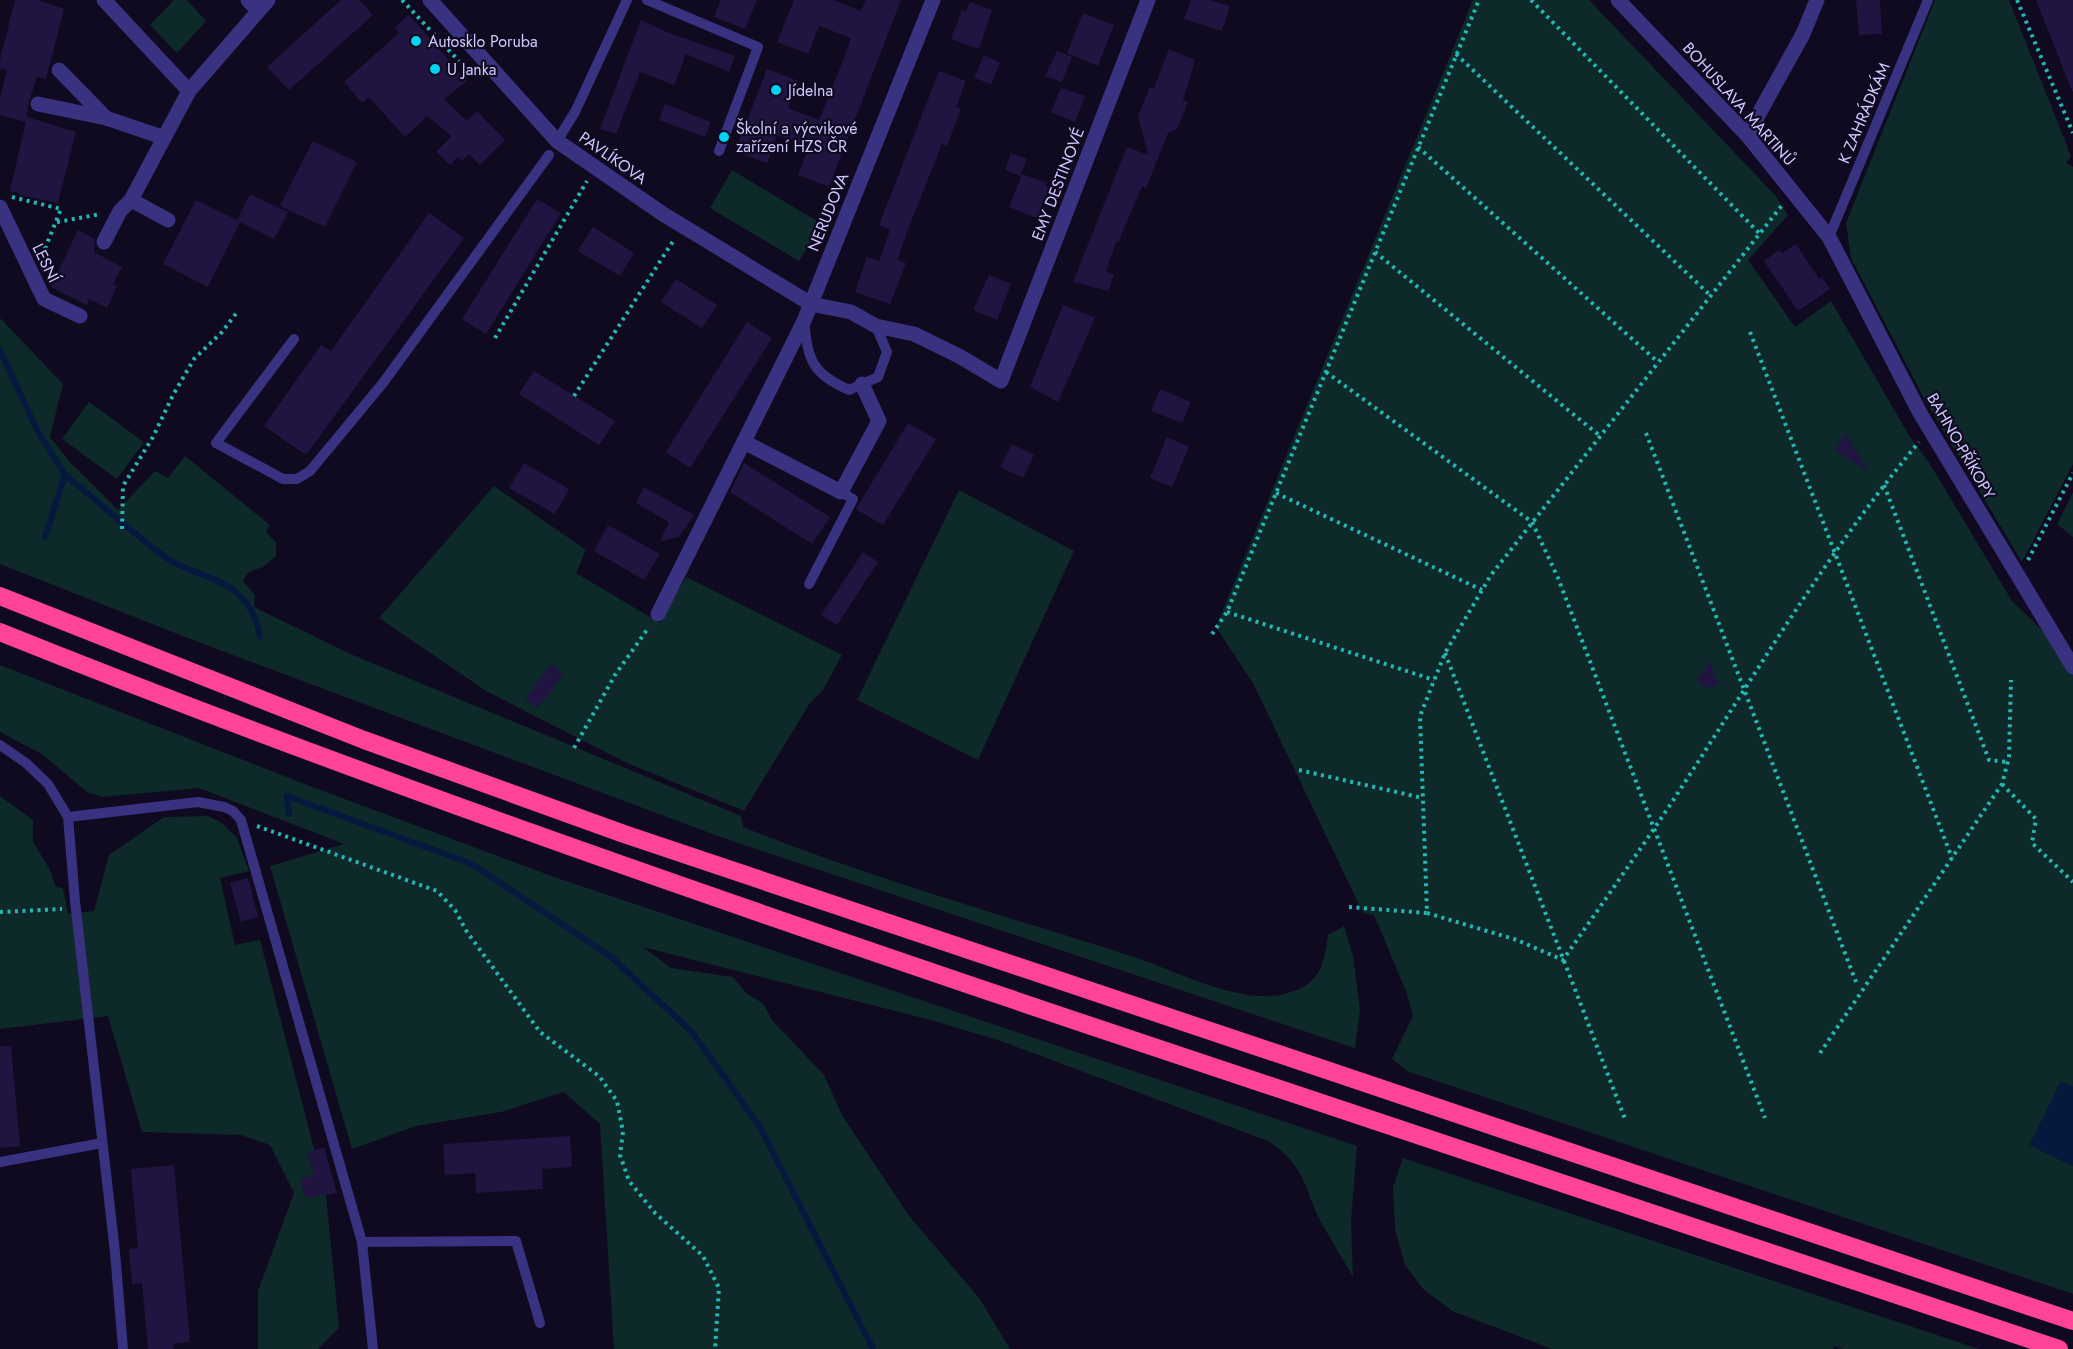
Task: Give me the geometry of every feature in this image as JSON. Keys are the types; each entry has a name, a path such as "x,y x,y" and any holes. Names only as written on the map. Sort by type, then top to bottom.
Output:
{"highway":[{"path":"0,596 299,715 635,838 2073,1321"},
{"path":"0,632 340,764 617,864 1287,1092 2059,1349"}],"street":[{"path":"104,0 189,91"},
{"name":"PAVLÍKOVA","path":"430,0 553,148 811,304 851,312 876,326 914,334 1001,381"},
{"name":"NERUDOVA","path":"811,304 933,0"},
{"name":"EMY DESTINOVÉ","path":"1001,381 1148,0"},
{"name":"BOHUSLAVA MARTINŮ","path":"1618,0 1747,135 1829,237"},
{"path":"1747,135 1803,34 1817,0"},
{"path":"104,242 120,211 131,200 189,91 258,4"},
{"path":"59,70 106,118"},
{"path":"38,104 106,118 162,138"},
{"path":"131,200 168,220"},
{"name":"LESNÍ","path":"5,202 44,299 80,316"},
{"name":"BAHNO-PŘÍKOPY","path":"1829,237 1920,413 2073,667"},
{"path":"658,614 811,304"},
{"path":"744,442 841,492 879,421 862,384"}],"lane":[{"path":"294,339 216,443 284,479 297,479 310,471 383,383 553,148 575,112 627,0"},
{"path":"647,0 758,47 719,151"},
{"name":"K ZAHRÁDKÁM","path":"1829,237 1928,0"},
{"path":"804,321 807,355 824,378 849,390 878,377 887,352 876,326"},
{"path":"809,584 853,499 841,492"},
{"path":"0,746 26,763 48,783 68,817 75,902 116,1252 123,1349"},
{"path":"68,817 198,802 224,807 242,820 362,1242 373,1349"},
{"path":"0,1161 102,1143"},
{"path":"362,1242 516,1241 540,1323"}],"path":[{"path":"1212,634 1227,612 1479,0"},
{"path":"1531,0 1760,234"},
{"path":"2017,0 2073,133"},
{"path":"1456,54 1711,296"},
{"path":"1418,147 1658,363"},
{"path":"495,338 587,180"},
{"path":"5,202 61,209 33,276"},
{"path":"1427,913 1420,716 1445,652 1482,590 1532,522 1782,205"},
{"path":"57,222 120,211"},
{"path":"574,396 675,237"},
{"path":"1375,252 1600,436"},
{"path":"122,529 123,486 153,437 172,395 194,359 222,332 238,311"},
{"path":"1750,332 1952,858"},
{"path":"1326,372 1532,522 1558,578 1765,1118"},
{"path":"1646,433 1856,982"},
{"path":"1563,960 1654,828 1835,553 1884,484 1917,446"},
{"path":"2018,578 2073,473"},
{"path":"1884,484 1989,760 2007,762"},
{"path":"1276,494 1482,590"},
{"path":"1227,612 1434,680"},
{"path":"574,748 615,675 658,614"},
{"path":"1445,652 1625,1119"},
{"path":"1820,1053 2002,783 2007,762 2011,680"},
{"path":"1299,770 1423,798"},
{"path":"2002,783 2036,819 2032,843 2073,882"},
{"path":"242,820 437,891 455,910 467,932 540,1032 599,1076 617,1101 623,1132 620,1155 629,1181 655,1213 703,1256 719,1288 715,1349"},
{"path":"0,912 62,909 75,902"},
{"path":"1349,908 1427,913 1517,940 1563,960"}],"green space":[{"path":"174,0 187,0 206,21 177,53 150,25"},
{"path":"1473,0 1589,0 1775,195 1788,215 1748,260 1795,327 1831,301 1910,437 1930,464 2012,601 2073,660 2073,1087 2061,1082 2030,1145 2073,1166 2073,1294 1407,1071 1392,1059 1413,1016 1406,991 1374,915 1363,913 1254,685 1216,627"},
{"path":"1935,0 2009,0 2071,156 2066,163 2073,167 2073,464 2022,562 1926,402 1851,258 1846,223"},
{"path":"732,170 822,224 799,261 710,208"},
{"path":"0,318 63,384 50,437 70,462 118,510 155,471 168,478 185,456 270,525 266,532 276,542 276,556 263,567 249,572 243,581 255,595 254,607 348,653 741,816 743,827 841,864 1140,959 1211,986 1249,995 1267,996 1284,994 1305,986 1322,966 1328,935 1344,926 1353,956 1360,1009 1355,1048 726,839 198,642 0,564"},
{"path":"89,402 144,442 117,479 62,439"},
{"path":"494,486 586,550 576,573 660,623 686,577 842,655 823,690 810,703 744,811 625,762 486,691 379,618"},
{"path":"959,490 1074,551 978,760 857,700"},
{"path":"2073,492 2073,537 2057,524"},
{"path":"0,665 315,788 557,878 1357,1146 1351,1222 1353,1277 1322,1224 1297,1169 1281,1150 1268,1141 998,1040 927,1019 643,947 671,968 733,977 747,994 763,1003 772,1020 824,1075 842,1115 910,1217 980,1299 1010,1349 614,1349 600,1124 564,1092 501,1112 416,1126 352,1149 270,866 344,844 199,788 102,797 87,792 42,754 0,732"},
{"path":"0,796 33,820 33,842 49,868 56,887 63,888 68,914 94,911 109,855 164,817 208,816 222,823 237,838 249,871 220,878 235,945 260,940 326,1195 339,1328 318,1349 258,1349 258,1291 294,1193 270,1145 241,1135 142,1132 108,1016 0,1029"},
{"path":"1403,1158 1979,1349 1843,1349 1834,1346 1833,1349 1552,1349 1452,1311 1423,1289 1405,1265 1395,1229 1393,1187"}],"water":[{"path":"2061,1081 2073,1087 2073,1166 2030,1145"}],"building":[{"path":"15,0 38,0 64,9 46,79 37,77 29,101 26,122 0,115 0,98 7,70 0,68 0,60"},
{"path":"341,0 359,0 373,15 289,90 267,67"},
{"path":"721,0 757,0 745,29 714,17"},
{"path":"794,0 833,0 861,11 866,0 901,0 829,187 798,175 809,147 777,135 767,163 735,151 767,69 798,81 788,108 819,120 841,66 851,38 819,26 808,54 777,42"},
{"path":"1191,0 1209,0 1230,6 1222,31 1184,19"},
{"path":"1856,0 1880,0 1882,34 1859,35"},
{"path":"2036,0 2073,0 2073,91 2072,91"},
{"path":"970,2 992,10 979,49 951,39 962,10 966,12"},
{"path":"1083,13 1114,25 1098,66 1067,53"},
{"path":"409,15 467,81 444,99 467,121 477,111 505,140 480,165 469,154 462,161 458,157 450,165 436,152 452,136 427,116 405,137 369,97 362,103 344,82 399,33 395,27"},
{"path":"641,20 666,32 735,56 729,72 686,54 674,85 640,72 616,134 600,129"},
{"path":"1169,49 1195,60 1183,100 1188,102 1177,129 1168,133 1146,188 1142,186 1118,243 1116,242 1106,271 1114,275 1108,291 1073,282 1127,147 1148,155 1138,116 1150,87 1154,88"},
{"path":"1057,51 1072,57 1062,82 1045,76"},
{"path":"984,55 1000,63 991,84 974,78"},
{"path":"939,71 966,81 956,107 961,108 947,146 942,144 897,260 906,263 890,304 855,292 867,257 879,261 890,230 879,225"},
{"path":"1061,88 1085,96 1075,122 1051,112"},
{"path":"665,104 711,122 705,137 659,120"},
{"path":"27,117 76,132 58,203 10,191"},
{"path":"313,141 357,162 325,227 280,206"},
{"path":"1011,153 1027,159 1020,176 1005,170"},
{"path":"1022,174 1047,183 1045,186 1049,188 1037,218 1009,207"},
{"path":"250,194 288,212 274,239 240,222 208,287 163,264 196,200 237,220"},
{"path":"537,199 561,213 486,334 462,319"},
{"path":"429,213 464,238 306,455 264,426 321,345 331,351"},
{"path":"593,227 634,253 620,276 578,251"},
{"path":"78,230 95,239 94,252 122,267 113,284 117,286 107,308 89,299 87,305 51,287"},
{"path":"1796,244 1819,279 1822,277 1830,289 1798,311 1764,261 1779,250 1782,253"},
{"path":"989,275 1011,284 997,320 973,310"},
{"path":"676,279 717,305 702,328 661,302"},
{"path":"1063,305 1095,318 1058,402 1030,387"},
{"path":"747,322 772,338 690,468 666,452"},
{"path":"534,371 615,421 599,445 519,394"},
{"path":"1160,389 1191,402 1182,423 1151,411"},
{"path":"908,423 936,439 883,525 856,509"},
{"path":"1846,433 1868,472 1835,450"},
{"path":"1167,437 1189,447 1172,487 1150,478"},
{"path":"1012,444 1034,455 1023,478 1000,467"},
{"path":"524,463 569,489 555,514 509,488"},
{"path":"744,463 830,517 812,544 730,492"},
{"path":"644,487 694,515 679,537 660,541 669,522 636,503"},
{"path":"608,525 660,554 644,580 594,551"},
{"path":"863,552 878,562 837,625 821,615"},
{"path":"1710,661 1719,685 1707,688 1697,681"},
{"path":"551,664 564,674 538,708 525,699"},
{"path":"248,878 258,917 241,922 230,883"},
{"path":"0,1046 11,1046 20,1146 0,1148"},
{"path":"570,1136 572,1167 542,1169 543,1189 476,1193 475,1173 445,1175 443,1144"},
{"path":"324,1147 337,1193 306,1198 300,1179 314,1175 307,1152"},
{"path":"174,1165 190,1342 173,1344 174,1349 148,1349 142,1283 132,1284 129,1249 138,1248 131,1169"}],"waterway":[{"path":"0,350 37,430 65,475 45,537"},
{"path":"65,475 168,559 222,583 238,594 253,613 260,637"},
{"path":"289,814 287,796 472,864 610,956 692,1032 760,1127 873,1349"}],"place":[{"name":"Autosklo Poruba","path":"416,41"},
{"name":"U Janka","path":"435,69"},
{"name":"Jídelna","path":"776,90"},
{"name":"Školní a výcvikové zařízení HZS ČR","path":"724,137"}]}
